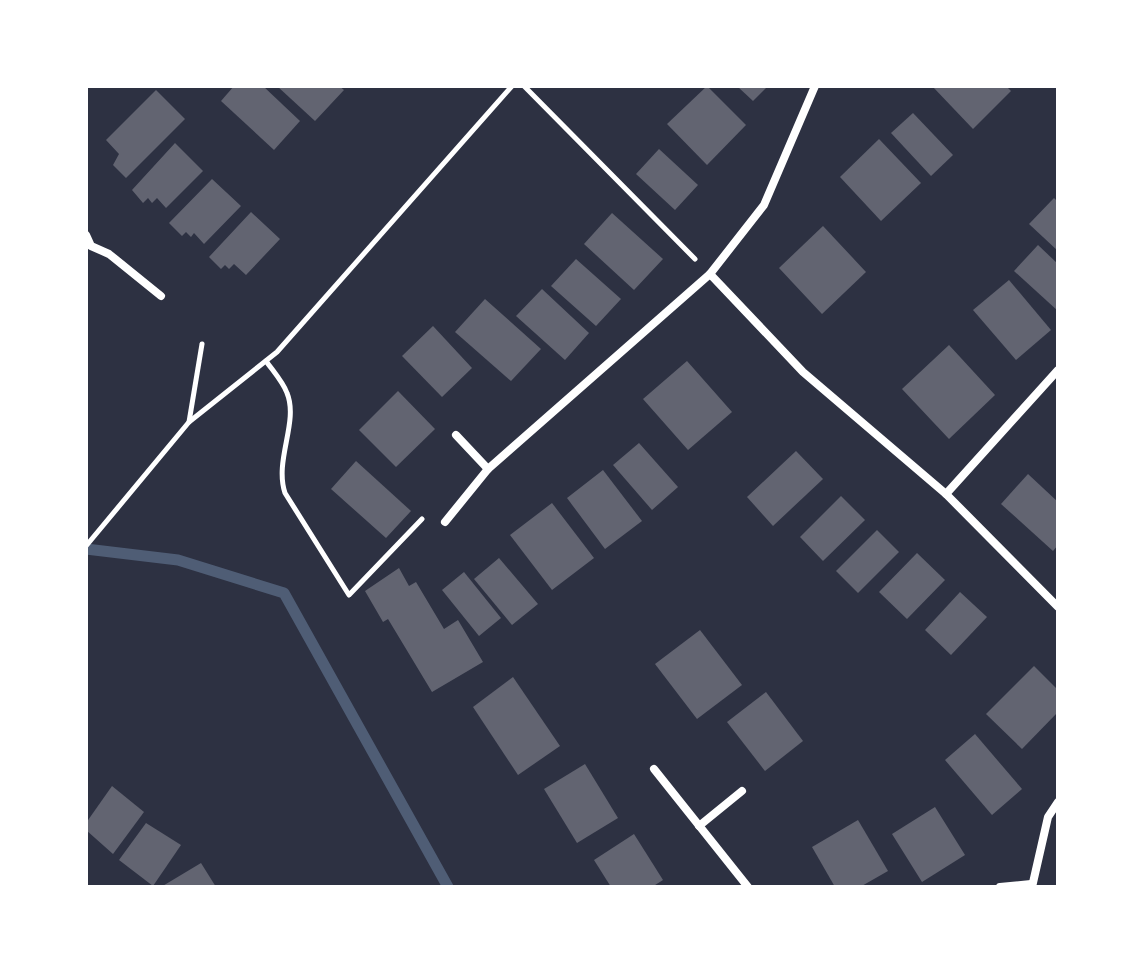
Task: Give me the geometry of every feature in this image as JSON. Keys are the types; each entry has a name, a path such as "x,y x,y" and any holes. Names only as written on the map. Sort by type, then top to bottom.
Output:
{"street":[{"path":"445,522 488,469 710,274 764,205 815,86"},
{"path":"86,235 88,250 109,254 161,296"},
{"path":"710,274 803,372 946,494 1058,607"},
{"path":"946,494 1058,370"},
{"path":"456,435 488,469"},
{"path":"654,769 748,887"},
{"path":"699,826 742,791"},
{"path":"1000,887 1032,886 1048,817 1058,802"}],"path":[{"path":"86,546 189,422 266,361 512,86"},
{"path":"524,86 710,274"},
{"path":"189,422 202,344"},
{"path":"266,361 287,392 290,406 279,477 285,493 349,595 422,518"}],"building":[{"path":"234,86 263,86 300,121 274,150 221,101"},
{"path":"277,86 339,86 344,90 315,121"},
{"path":"707,86 746,125 707,165 667,124"},
{"path":"737,86 768,86 753,101"},
{"path":"1006,86 1011,91 973,129 933,87"},
{"path":"156,90 185,119 126,178 113,165 119,154 106,140"},
{"path":"913,113 953,155 931,176 891,133"},
{"path":"879,139 921,183 881,221 840,177"},
{"path":"175,143 203,171 166,208 157,198 152,203 148,198 143,203 132,190"},
{"path":"659,149 698,185 675,210 636,174"},
{"path":"212,179 241,206 204,244 194,233 191,237 186,232 182,236 169,223"},
{"path":"1054,198 1058,202 1058,251 1029,224"},
{"path":"251,212 280,239 246,275 234,264 229,269 225,265 221,269 209,257"},
{"path":"612,213 663,259 634,290 584,244"},
{"path":"823,226 866,272 822,314 779,268"},
{"path":"1038,245 1058,264 1058,311 1014,271"},
{"path":"576,259 621,299 596,326 551,286"},
{"path":"1009,280 1051,330 1016,360 973,310"},
{"path":"542,289 589,333 565,360 516,316"},
{"path":"485,299 541,349 511,381 455,332"},
{"path":"433,326 472,368 442,397 402,356"},
{"path":"949,345 995,395 949,439 902,389"},
{"path":"687,361 732,412 688,450 643,399"},
{"path":"398,391 435,429 396,467 359,430"},
{"path":"639,443 678,487 652,510 613,465"},
{"path":"796,451 823,479 773,526 747,497"},
{"path":"356,461 411,511 386,538 331,489"},
{"path":"603,470 642,521 605,549 567,498"},
{"path":"1028,474 1058,502 1058,545 1053,551 1001,504"},
{"path":"841,496 865,520 823,561 800,537"},
{"path":"552,503 594,558 552,590 510,535"},
{"path":"877,530 899,552 858,593 836,571"},
{"path":"917,553 945,580 907,619 879,592"},
{"path":"499,558 538,604 512,625 474,579"},
{"path":"399,568 409,586 416,582 444,629 458,620 483,662 432,692 388,619 383,622 365,591"},
{"path":"464,572 501,618 479,636 442,590"},
{"path":"960,592 987,617 951,655 925,630"},
{"path":"700,630 742,685 697,719 655,664"},
{"path":"1034,666 1058,690 1058,712 1022,749 986,714"},
{"path":"513,677 560,746 518,775 473,707"},
{"path":"766,692 803,741 765,771 727,722"},
{"path":"975,734 1022,789 992,815 945,760"},
{"path":"585,764 618,818 577,843 544,789"},
{"path":"112,786 144,812 113,854 86,830 86,823"},
{"path":"935,807 965,855 922,882 892,834"},
{"path":"858,820 888,871 860,887 835,887 812,847"},
{"path":"146,823 181,845 153,886 119,860"},
{"path":"634,834 663,880 652,887 611,887 594,860"},
{"path":"201,863 216,887 161,887"}],"waterway":[{"path":"86,549 178,560 284,593 448,887"}]}
